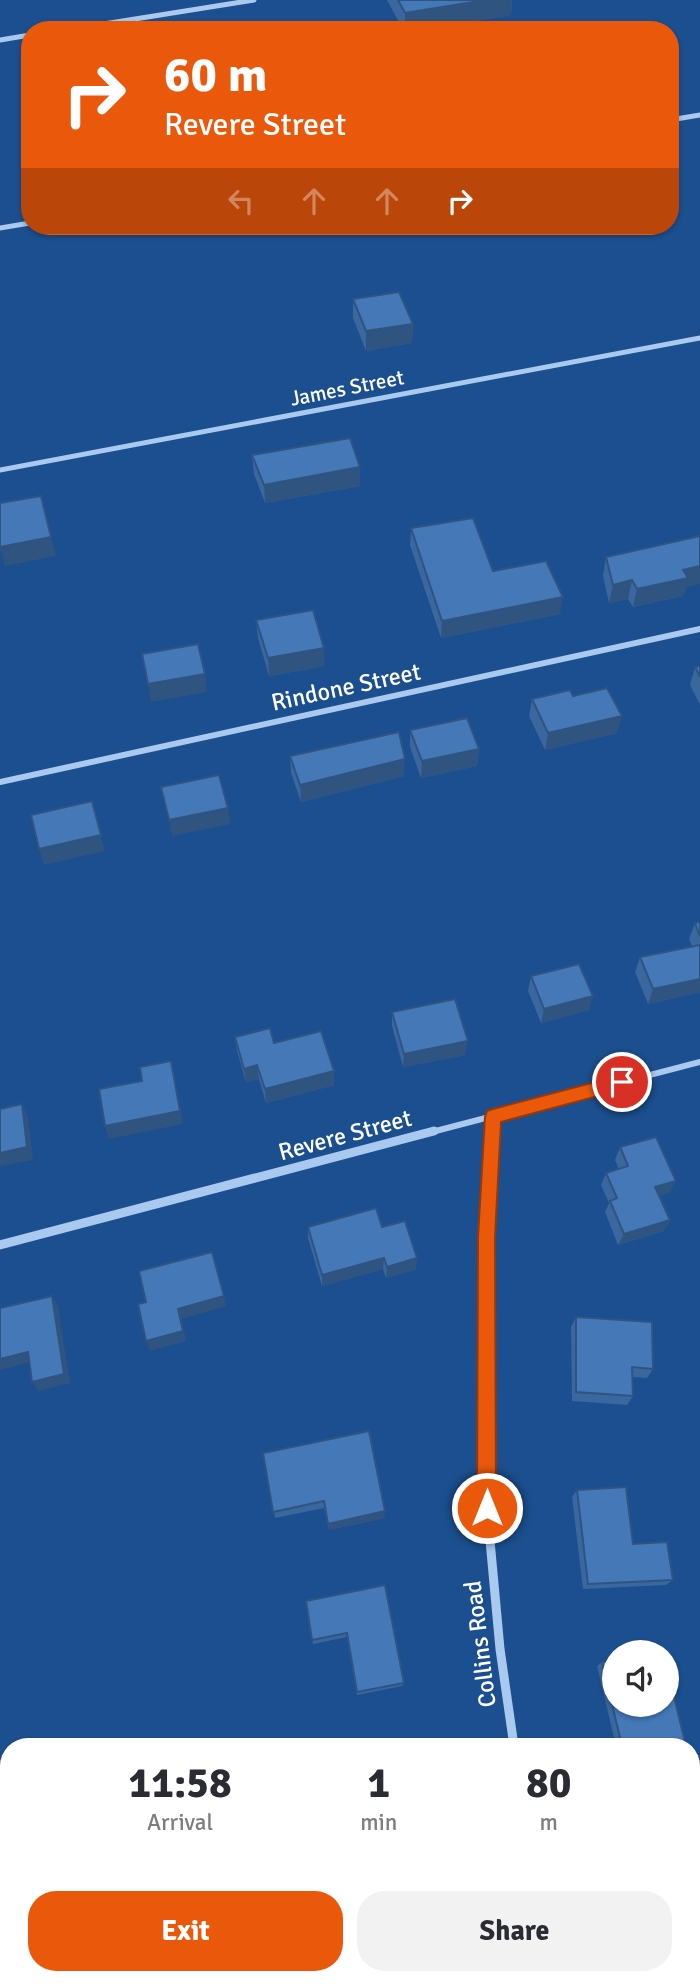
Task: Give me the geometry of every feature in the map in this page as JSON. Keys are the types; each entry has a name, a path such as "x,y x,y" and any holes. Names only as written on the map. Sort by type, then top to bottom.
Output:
{"street":[{"path":"122,21 254,0"},
{"path":"0,40 21,37"},
{"path":"679,118 700,115"},
{"path":"0,228 21,224"},
{"name":"James Street","path":"0,470 700,338"},
{"name":"Rindone Street","path":"0,782 700,629"},
{"name":"Revere Street","path":"0,1245 700,1062"},
{"name":"Collins Road","path":"493,1117 486,1237 487,1508 500,1649 513,1738"}],"building":[{"path":"398,0 486,0 405,13"},
{"path":"399,292 413,324 366,331 353,299"},
{"path":"350,438 360,467 264,485 252,455"},
{"path":"41,496 51,537 0,547 0,503"},
{"path":"473,518 493,571 546,561 563,597 442,621 411,528"},
{"path":"700,536 700,566 683,570 688,578 637,589 632,580 613,585 606,557"},
{"path":"313,610 324,648 268,658 256,620"},
{"path":"198,644 205,674 148,684 142,654"},
{"path":"607,688 622,716 548,733 532,699 570,690 573,696"},
{"path":"467,718 479,749 422,761 410,730"},
{"path":"399,732 405,759 300,785 290,756"},
{"path":"219,775 228,808 169,820 161,787"},
{"path":"92,801 101,835 39,849 31,815"},
{"path":"700,922 700,936 695,923"},
{"path":"700,945 700,979 653,989 640,957"},
{"path":"579,964 593,996 544,1009 531,976"},
{"path":"455,999 468,1041 404,1054 392,1012"},
{"path":"270,1028 274,1043 321,1031 334,1071 265,1089 257,1065 244,1069 235,1037"},
{"path":"171,1061 180,1111 105,1126 99,1089 142,1081 140,1067"},
{"path":"22,1104 27,1147 0,1153 0,1109"},
{"path":"656,1137 676,1181 655,1187 670,1220 624,1234 610,1201 617,1198 606,1173 628,1166 620,1147"},
{"path":"376,1208 382,1227 405,1221 417,1258 387,1267 384,1258 322,1275 308,1227"},
{"path":"212,1252 224,1296 178,1309 183,1331 146,1341 138,1304 146,1302 139,1271"},
{"path":"52,1296 64,1374 32,1382 28,1352 0,1359 0,1308"},
{"path":"576,1317 652,1322 653,1369 632,1367 633,1396 576,1392"},
{"path":"369,1431 385,1511 328,1524 324,1501 273,1512 263,1453"},
{"path":"626,1487 633,1544 667,1542 673,1580 588,1584 577,1490"},
{"path":"385,1585 404,1683 357,1692 347,1633 312,1640 306,1601"},
{"path":"615,1717 679,1717 684,1738 620,1738"}],"route":[{"path":"487,1508 486,1237 493,1117 622,1082"}]}
